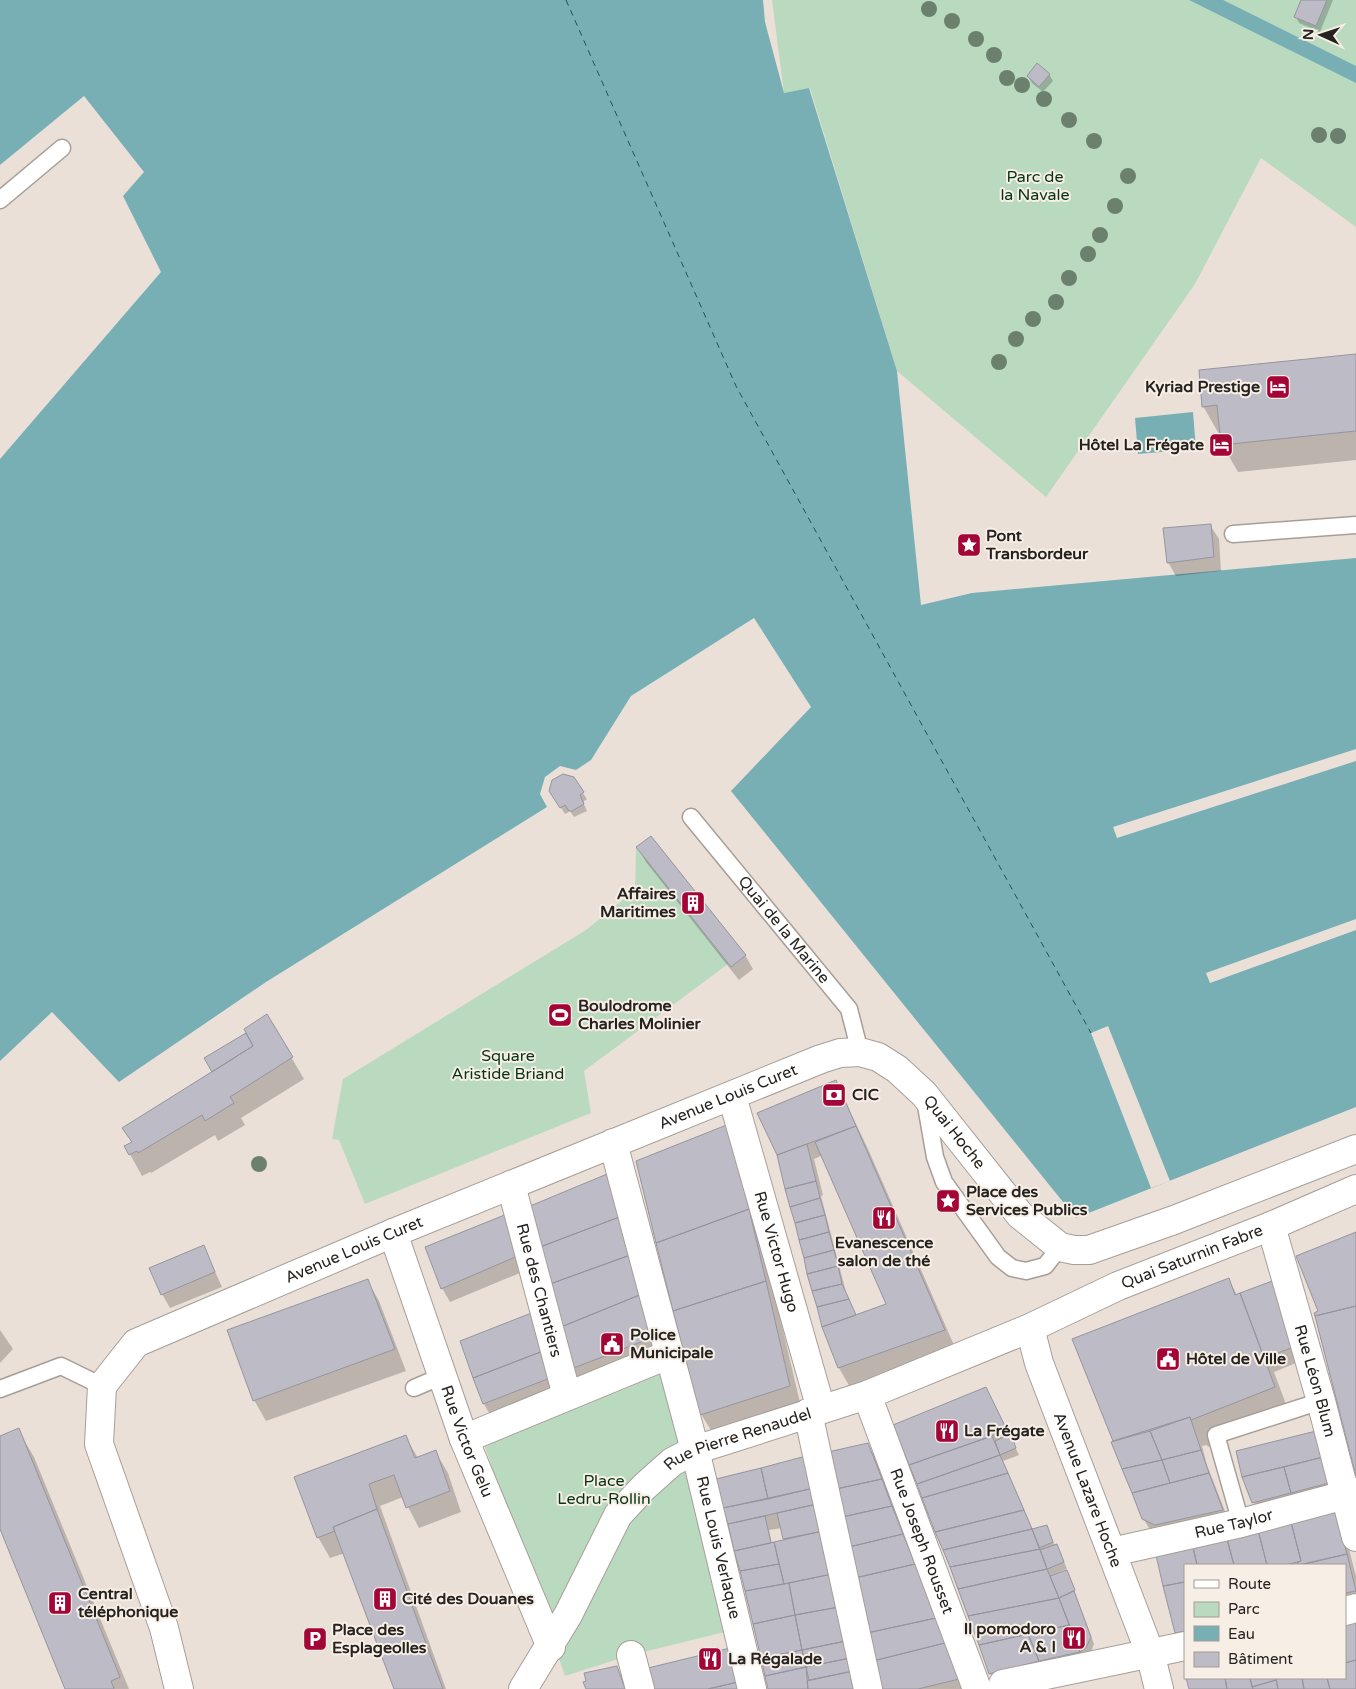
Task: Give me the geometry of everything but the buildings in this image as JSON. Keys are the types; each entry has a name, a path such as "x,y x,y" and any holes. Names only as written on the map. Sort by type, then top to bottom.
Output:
{"street":[{"name":"Quai Hoche","path":"860,1052 878,1057 897,1069 924,1094 1020,1215 1060,1247"},
{"name":"Avenue Louis Curet","path":"102,1386 136,1343 511,1184 821,1059 840,1053 860,1052"},
{"name":"Rue Victor Hugo","path":"732,1096 814,1411 868,1689"},
{"name":"Rue Louis Verlaque","path":"613,1144 695,1450 752,1689"},
{"path":"1060,1247 1074,1250 1089,1250 1174,1220 1356,1150"},
{"name":"Rue des Chantiers","path":"511,1184 567,1396"},
{"name":"Quai Saturnin Fabre","path":"1030,1328 1118,1286 1271,1226 1356,1189"},
{"name":"Rue Léon Blum","path":"1271,1226 1321,1401 1350,1494 1356,1538"},
{"name":"Rue Victor Gelu","path":"393,1233 464,1439 551,1647"},
{"name":"Rue Pierre Renaudel","path":"523,1689 551,1647 618,1515 644,1487 672,1462 695,1450 867,1395 1030,1328"},
{"name":"Avenue Lazare Hoche","path":"1030,1328 1039,1363 1150,1653 1159,1689"},
{"path":"464,1439 670,1354"},
{"path":"102,1386 99,1444 164,1628 179,1689"},
{"name":"Rue Joseph Rousset","path":"867,1395 977,1689"},
{"name":"Rue Taylor","path":"1112,1552 1241,1524 1350,1494"},
{"path":"164,1628 195,1689"},
{"path":"998,1687 1184,1646"},
{"path":"631,1655 640,1689"}],"lane":[{"path":"0,200 62,148"},
{"path":"1233,534 1356,525"},
{"name":"Quai de la Marine","path":"692,817 849,1009 860,1052"},
{"path":"924,1094 935,1157 944,1182 998,1257 1012,1268 1026,1271 1045,1266 1060,1247"},
{"path":"0,1390 61,1366 102,1386"},
{"path":"414,1388 442,1376"},
{"path":"1241,1524 1216,1435 1321,1401"}],"green space":[{"name":"Parc de la Navale","path":"772,0 1356,0 1356,227 1261,158 1195,284 1046,497 897,371 810,88 784,93"},
{"name":"Square Aristide Briand","path":"636,847 728,964 584,1071 591,1113 365,1204 339,1140 332,1139 343,1079 586,930 635,890"},
{"name":"Place Ledru-Rollin","path":"670,1354 737,1629 631,1655 565,1676 480,1433"}],"water":[{"path":"0,0 763,0 765,22 784,93 809,88 897,371 921,605 972,593 1356,558 1356,1107 1076,1218 731,791 811,707 754,618 631,696 591,760 576,770 560,766 545,777 540,794 547,807 266,982 119,1082 52,1012 0,1061 0,459 161,272 123,196 144,172 84,96 0,165"},
{"path":"1189,0 1223,0 1356,66 1356,83"},
{"path":"1193,412 1196,449 1138,454 1135,418"}],"pier":[{"path":"1356,749 1356,761 1117,838 1113,827"},
{"path":"1356,919 1356,930 1210,983 1206,973"},
{"path":"1108,1026 1170,1181 1151,1188 1091,1033"}],"ferry route":[{"path":"566,0 736,386 1091,1033"}],"place":[{"name":"Kyriad Prestige","path":"1278,387"},
{"name":"Hôtel La Frégate","path":"1221,445"},
{"name":"Pont Transbordeur","path":"969,545"},
{"name":"Affaires Maritimes","path":"693,903"},
{"name":"Boulodrome Charles Molinier","path":"560,1015"},
{"name":"CIC","path":"834,1095"},
{"name":"Place des Services Publics","path":"948,1201"},
{"name":"Evanescence salon de thé","path":"884,1218"},
{"name":"Police Municipale","path":"612,1344"},
{"name":"Hôtel de Ville","path":"1168,1359"},
{"name":"La Frégate","path":"947,1431"},
{"name":"Cité des Douanes","path":"385,1599"},
{"name":"Central téléphonique","path":"60,1603"},
{"name":"Il pomodoro A & I","path":"1074,1638"},
{"name":"Place des Esplageolles","path":"315,1639"},
{"name":"La Régalade","path":"710,1659"}]}
